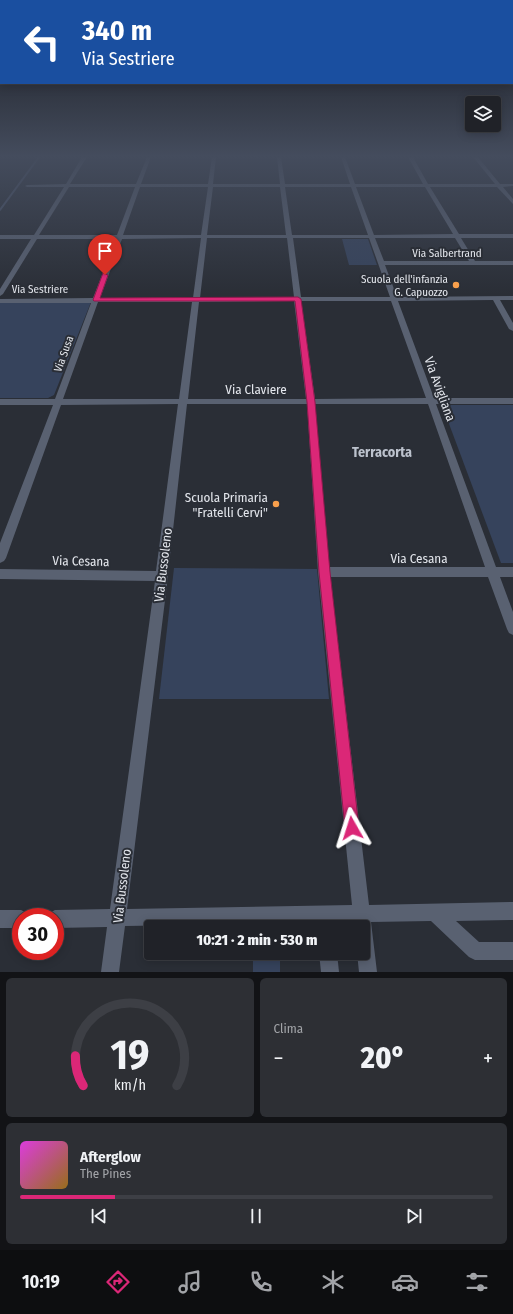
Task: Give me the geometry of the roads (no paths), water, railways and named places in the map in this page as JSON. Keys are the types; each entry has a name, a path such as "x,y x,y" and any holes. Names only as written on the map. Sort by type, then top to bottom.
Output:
{"street":[{"path":"0,294 57,202"},
{"name":"Via Susa","path":"0,558 132,202"},
{"name":"Via Bussoleno","path":"110,972 161,584 208,202"},
{"path":"285,202 311,402 324,572 368,972"},
{"name":"Via Avigliana","path":"359,202 513,629"},
{"path":"437,202 473,263"},
{"path":"0,237 513,236"},
{"name":"Via Salbertrand","path":"381,263 513,263"},
{"path":"495,298 513,329"},
{"name":"Via Sestriere","path":"0,300 513,298"},
{"name":"Via Claviere","path":"0,402 183,403 513,401"},
{"name":"Via Cesana","path":"324,572 513,572"},
{"name":"Via Cesana","path":"0,574 161,576"},
{"path":"331,920 362,915 513,912"},
{"path":"435,913 475,951 513,951"},
{"path":"0,919 12,919"},
{"path":"64,919 256,920"},
{"path":"329,960 330,972"}],"waterway":[{"path":"0,210 6,202"}],"place":[{"name":"Scuola dell'infanzia G. Capuozzo","path":"456,285"},
{"name":"Scuola Primaria \"Fratelli Cervi\"","path":"276,504"}],"district":[{"name":"Terracorta","path":"382,452"}]}
